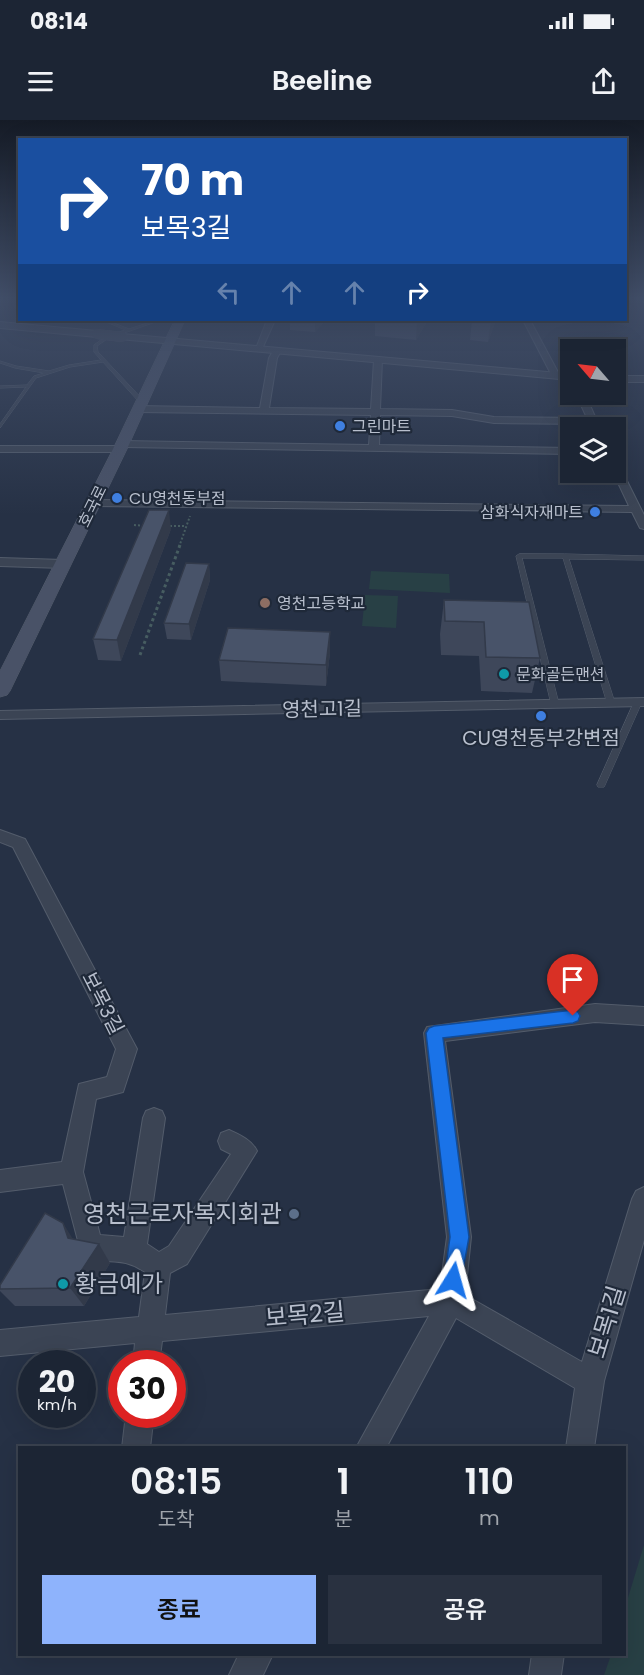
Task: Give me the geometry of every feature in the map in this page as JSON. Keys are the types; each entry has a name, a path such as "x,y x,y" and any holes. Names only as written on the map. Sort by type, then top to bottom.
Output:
{"main road":[{"name":"호국로","path":"0,691 94,503 157,370"}],"street":[{"path":"264,411 271,370"},
{"path":"374,448 378,370"},
{"path":"484,370 560,376"},
{"path":"553,370 556,376"},
{"path":"626,379 644,379"},
{"path":"140,406 264,411 452,413 494,420 560,423"},
{"path":"0,449 121,447 560,451"},
{"path":"623,483 644,526"},
{"path":"94,503 635,509"},
{"path":"0,562 63,564"},
{"name":"영천고1길","path":"0,716 641,702"},
{"name":"보목3길","path":"0,836 19,843 127,1049 115,1085 87,1091 71,1172"},
{"path":"371,1446 451,1301 459,1237 434,1033 595,1013 644,1016"},
{"path":"134,1250 154,1118"},
{"path":"158,1266 178,1255 246,1151 229,1141"},
{"path":"0,1181 71,1172 91,1247 134,1250 158,1266"},
{"name":"보목1길","path":"580,1446 590,1381 644,1199"},
{"path":"148,1350 158,1266"},
{"path":"451,1301 590,1381"},
{"name":"보목2길","path":"0,1343 451,1301"},
{"path":"136,1446 138,1428"},
{"path":"246,1675 256,1656"},
{"path":"545,1675 548,1656"}],"lane":[{"path":"32,370 49,372"},
{"path":"0,427 34,377 61,370"},
{"path":"111,370 140,406"},
{"path":"0,387 28,386"},
{"path":"555,704 519,556 644,558"},
{"path":"565,556 611,703"},
{"path":"601,785 641,702"}],"path":[{"path":"140,655 195,504"},
{"path":"134,525 155,526"},
{"path":"166,526 186,526"}],"green space":[{"path":"371,571 449,574 450,593 369,589"},
{"path":"365,595 398,596 396,628 362,626"},
{"path":"644,1545 644,1675 604,1675 611,1656 626,1656 626,1604"}],"building":[{"path":"149,510 169,510 117,640 93,639"},
{"path":"186,563 209,564 189,624 164,623"},
{"path":"444,600 529,602 540,658 486,657 484,622 445,621"},
{"path":"228,628 330,632 326,665 219,660"},
{"path":"45,1213 63,1223 68,1238 99,1244 70,1288 0,1289 0,1285"}],"place":[{"name":"그린마트","path":"340,426"},
{"name":"CU영천동부점","path":"117,498"},
{"name":"삼화식자재마트","path":"595,512"},
{"name":"영천고등학교","path":"265,603"},
{"name":"문화골든맨션","path":"504,674"},
{"name":"CU영천동부강변점","path":"541,716"},
{"name":"영천근로자복지회관","path":"294,1214"},
{"name":"황금예가","path":"63,1284"}],"route":[{"path":"453,1280 459,1237 434,1033 573,1016"}]}
